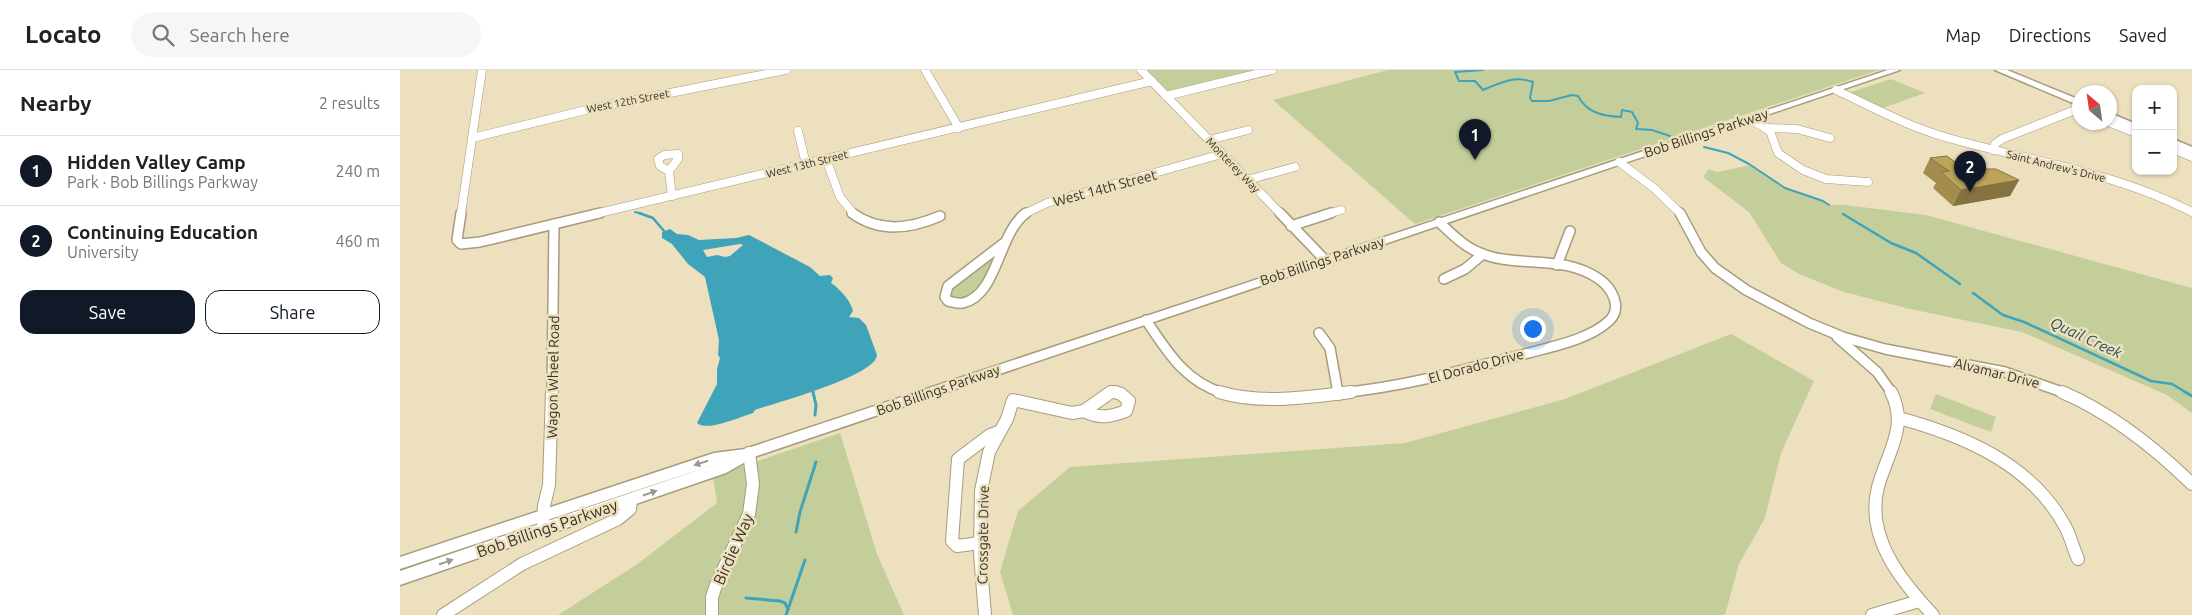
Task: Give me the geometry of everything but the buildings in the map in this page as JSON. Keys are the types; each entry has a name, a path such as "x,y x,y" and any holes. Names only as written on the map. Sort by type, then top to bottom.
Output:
{"main road":[{"name":"Bob Billings Parkway","path":"400,578 543,522 720,457 749,453 1896,70"},
{"path":"1999,70 2072,105"},
{"path":"2013,70 2072,95"},
{"path":"2117,113 2132,119"},
{"path":"2117,119 2132,125"},
{"path":"2177,138 2192,144"},
{"path":"2177,144 2192,150"},
{"name":"Bob Billings Parkway","path":"400,563 543,522 631,500 721,469 749,453"}],"street":[{"path":"472,138 482,70"},
{"name":"West 12th Street","path":"472,138 594,108 786,70"},
{"path":"925,70 959,128"},
{"name":"Monterey Way","path":"1141,70 1325,260"},
{"path":"1166,96 1272,70"},
{"name":"West 13th Street","path":"472,138 457,240 461,244 480,242 1152,82"},
{"name":"Saint Andrew's Drive","path":"1836,90 1921,130 2125,184 2164,198 2192,212"},
{"path":"1993,150 1995,144 2002,139 2072,111"},
{"path":"1750,119 1767,128 1797,129 1830,138"},
{"path":"2117,126 2132,131"},
{"path":"1767,128 1774,138 1774,147 1778,153 1803,170 1826,179 1868,182"},
{"path":"1209,140 1248,130"},
{"path":"798,131 806,164"},
{"path":"2177,151 2192,157"},
{"name":"West 14th Street","path":"1004,243 982,262 948,286 945,296 948,301 960,304 978,296 997,265 1004,243 1019,219 1040,206 1222,154"},
{"path":"826,159 843,202 854,215 868,224 888,228 906,227 922,224 940,216"},
{"name":"Alvamar Drive","path":"1619,162 1643,178 1668,200 1685,221 1704,256 1722,274 1771,304 1832,333 1917,356 2014,374 2057,389 2102,412 2136,433 2160,452 2192,484"},
{"path":"1247,180 1295,167"},
{"path":"669,171 672,196"},
{"path":"1291,226 1341,210"},
{"name":"El Dorado Drive","path":"1146,320 1183,372 1203,386 1215,391 1230,396 1258,399 1368,391 1442,376 1554,345 1594,331 1614,317 1616,306 1608,288 1598,279 1583,271 1557,265 1483,254 1465,244 1439,222"},
{"name":"Wagon Wheel Road","path":"543,522 549,485 552,443 554,224"},
{"path":"1557,265 1570,231"},
{"path":"1444,278 1464,269 1483,254"},
{"path":"1319,333 1330,348 1338,394"},
{"name":"Alvamar Drive","path":"1832,333 1867,361 1880,375 1893,396 1899,418 1897,437 1878,489 1877,526 1886,551 1900,575 1919,601 1933,615"},
{"name":"Crossgate Drive","path":"985,615 980,543 984,477 988,453 1008,417 1013,400 1062,412 1084,411"},
{"path":"1899,418 1934,427 1965,440 1992,454 2016,470 2039,490 2058,512 2072,537 2078,559"},
{"path":"980,543 956,546 952,541 958,459 990,435 998,432"},
{"name":"Birdie Way","path":"712,615 712,597 716,585 749,514 752,503 754,485 749,453"},
{"path":"443,615 522,564 618,519 630,509 631,500"},
{"path":"1872,615 1919,601"}],"green space":[{"path":"1145,70 1265,70 1169,92"},
{"path":"1388,70 1879,70 1415,224 1273,100"},
{"path":"1891,79 1925,93 1880,109 1848,93"},
{"path":"1751,165 1785,188 1823,201 1829,205 1845,205 1926,215 2192,288 2192,413 2167,395 2022,332 1910,309 1844,292 1799,274 1781,263 1749,212 1703,177 1709,169 1717,172"},
{"path":"999,249 993,265 981,286 969,297 961,301 951,297 952,288"},
{"path":"1731,334 1814,381 1781,453 1765,518 1739,564 1725,615 1013,615 1000,572 1018,511 1070,467 1405,443 1565,399"},
{"path":"1936,394 1996,417 1991,432 1930,409"},
{"path":"840,433 877,554 904,615 558,615 636,565 717,503 713,476"}],"water":[{"path":"670,229 677,234 688,235 699,240 736,238 749,235 810,267 820,276 830,275 833,278 831,283 838,288 852,307 853,311 849,317 859,318 866,325 877,355 872,363 860,371 823,388 716,425 708,426 697,423 717,384 717,369 720,358 718,355 719,340 705,277 688,264 672,244 662,238 662,232","holes":["743,245 730,256 725,257 717,255 707,257 703,250"]}],"waterway":[{"name":"Quail Creek","path":"1483,70 1455,72 1459,81 1475,81 1483,90 1513,80 1520,79 1533,82 1530,98 1532,101 1549,101 1572,95 1578,96 1591,110 1608,116 1621,117 1622,110 1632,112 1638,123 1636,129 1652,130 1670,136"},
{"name":"Quail Creek","path":"1704,147 1728,153 1749,164 1785,188 1823,201 1829,205"},
{"path":"635,212 641,214"},
{"path":"641,214 653,218 664,231"},
{"name":"Quail Creek","path":"1843,214 1891,243 1916,253 1960,284"},
{"name":"Quail Creek","path":"1973,293 2003,315 2024,322 2151,381 2172,384 2187,393"},
{"path":"813,392 816,405 815,415"},
{"name":"Quail Creek","path":"2185,392 2192,396"},
{"path":"796,532 800,512 816,462"},
{"path":"786,615 805,560"},
{"path":"746,598 780,601 785,603 788,609"}],"place":[{"name":"Hidden Valley Camp","path":"1475,160"},
{"name":"Continuing Education","path":"1970,192"}]}
